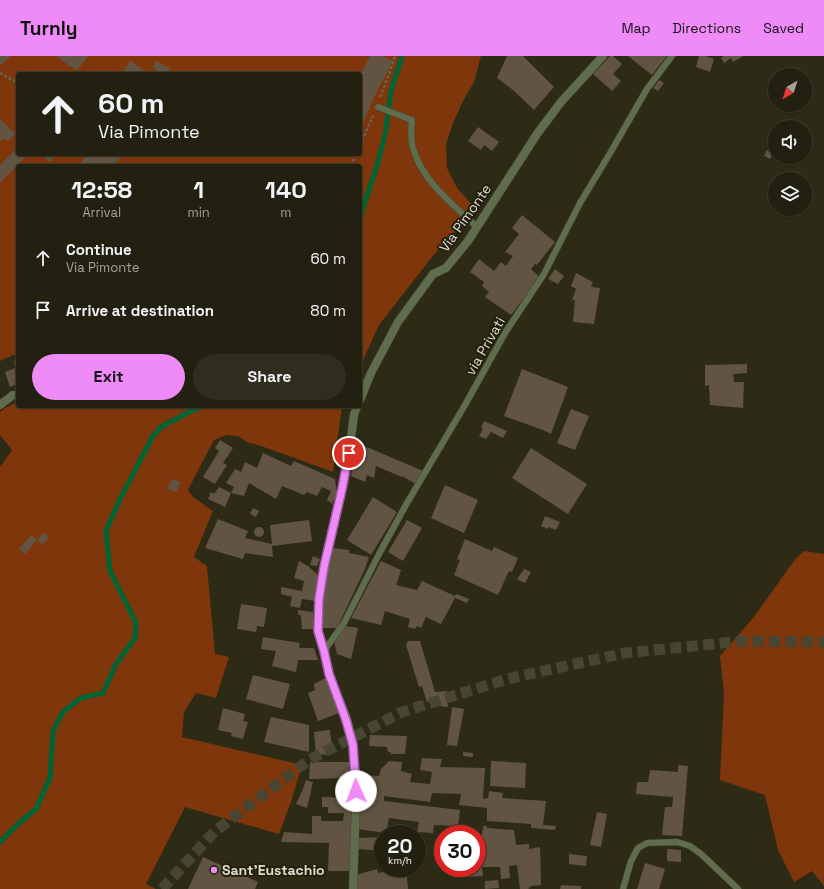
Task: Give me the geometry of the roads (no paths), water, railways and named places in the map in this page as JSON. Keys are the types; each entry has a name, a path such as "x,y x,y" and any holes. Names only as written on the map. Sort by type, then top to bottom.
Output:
{"street":[{"name":"Via Pimonte","path":"362,395 371,373 398,322 433,274 446,268 468,242 537,134 561,102 603,56"},
{"path":"0,405 13,395"},
{"path":"353,889 356,803 353,745 346,720 329,674 318,631 319,599 324,567 342,489 356,408"}],"lane":[{"name":"via Privati","path":"324,651 344,623 393,528 505,333 544,274 580,203 647,89 672,56"},
{"path":"378,106 412,120 411,133 413,150 420,166 434,185 477,227"},
{"path":"623,889 631,861 638,848 648,843 677,842 690,846 701,854 738,889"}],"waterway":[{"path":"362,212 385,135 391,91 402,56"},
{"path":"0,842 36,809 50,778 53,731 63,712 81,698 103,693 116,664 135,638 136,623 110,571 106,531 119,501 153,436 161,427 198,408"}],"tunnel":[{"path":"162,889 214,832 309,760 402,712 507,679 625,653 743,641 824,642"}],"place":[{"name":"Sant'Eustachio","path":"214,870"}]}
